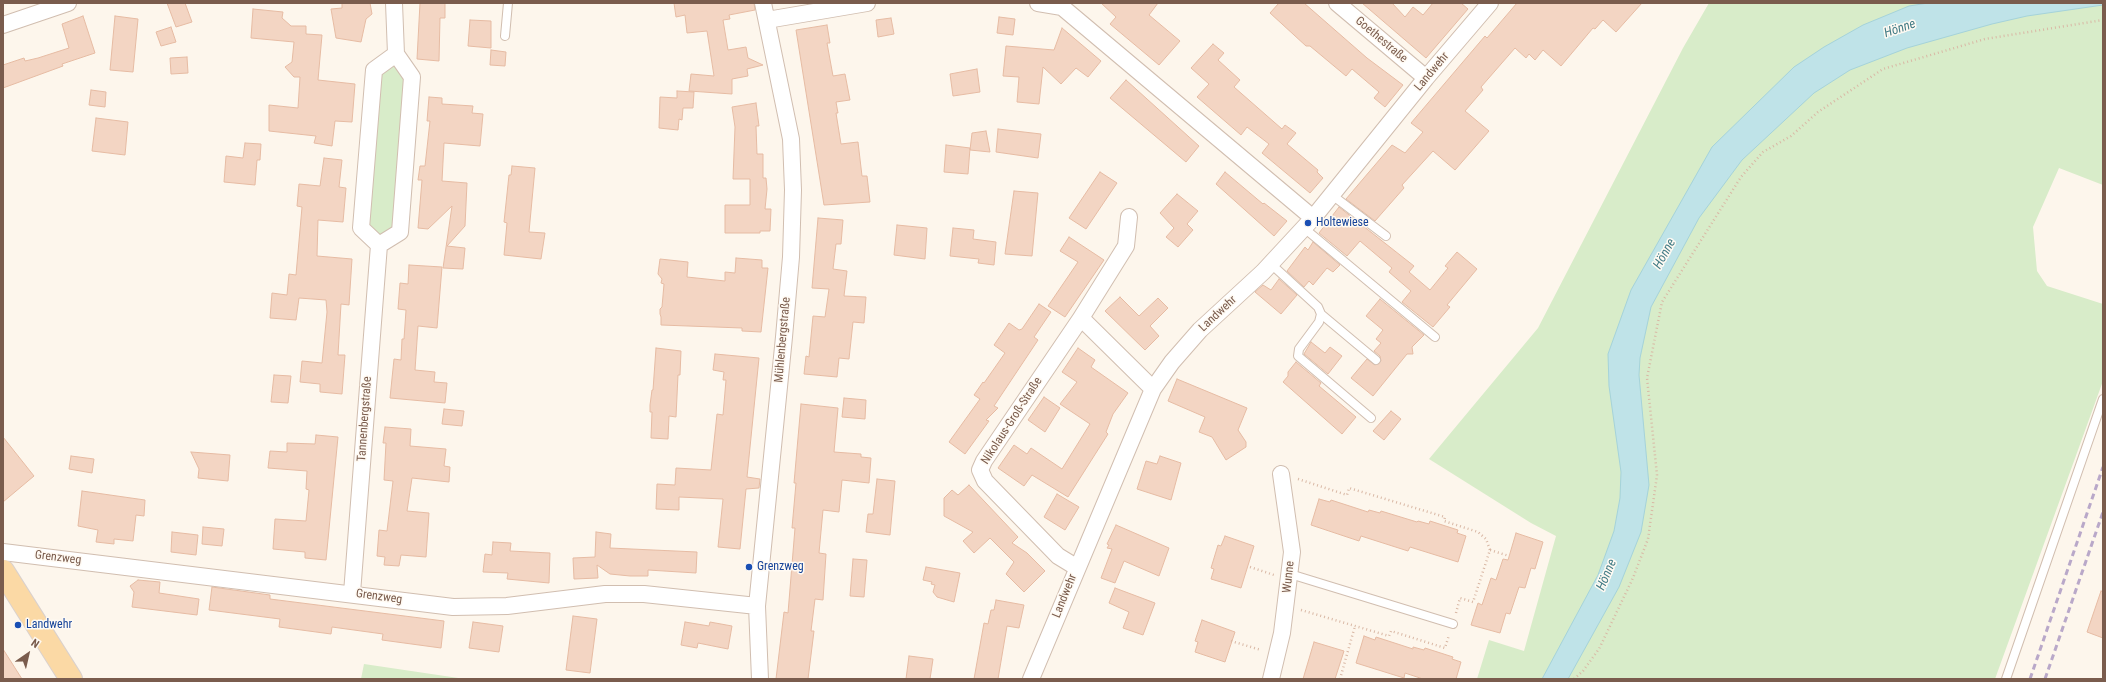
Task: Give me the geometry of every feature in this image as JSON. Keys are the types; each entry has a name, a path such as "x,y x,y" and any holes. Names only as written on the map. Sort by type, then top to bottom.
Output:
{"main road":[{"path":"3,571 71,679"}],"street":[{"path":"3,25 68,3"},
{"path":"394,3 396,54 412,77 400,232 378,245 361,228 374,70 396,54"},
{"name":"Mühlenbergstraße","path":"760,679 757,606 791,257 793,190 791,138 763,3"},
{"path":"767,20 867,3"},
{"path":"1038,3 1062,7 1308,223"},
{"name":"Goethestraße","path":"1337,3 1426,78"},
{"name":"Landwehr","path":"1030,679 1076,567 1153,390 1172,362 1200,330 1271,264 1308,223 1426,78 1490,3"},
{"name":"Nikolaus-Groß-Straße","path":"1076,567 1058,556 985,481 980,470 984,461 1081,318 1126,246 1129,217"},
{"name":"Tannenbergstraße","path":"352,594 378,245"},
{"path":"1081,318 1153,390"},
{"name":"Wunne","path":"1271,679 1282,633 1292,552 1280,474"},
{"name":"Grenzweg","path":"3,552 453,607 507,606 605,594 644,594 757,606"}],"lane":[{"path":"505,36 508,3"},
{"path":"1332,195 1386,236"},
{"path":"1308,223 1435,337"},
{"path":"1271,264 1318,308 1321,314 1376,360"},
{"path":"1321,314 1319,322 1299,349 1298,356 1371,418"},
{"path":"2006,679 2103,399"},
{"path":"1289,577 1453,624"}],"path":[{"path":"1574,679 1583,671 1599,649 1633,578 1648,539 1657,475 1647,378 1662,302 1741,177 1763,152 1791,136 1818,112 1883,69 1985,39 2103,20"},
{"path":"1280,474 1347,495 1349,488 1446,517 1444,520 1478,532 1486,540 1490,550"},
{"path":"1250,567 1289,577"},
{"path":"1340,679 1355,626"},
{"path":"1231,641 1277,655"}],"green space":[{"path":"1709,3 2103,3 2103,185 2059,168 2033,227 2037,271 2047,286 2103,304 2103,381 1995,679 1477,679 1489,640 1524,651 1556,536 1531,523 1429,459 1538,328 1683,48"},
{"path":"395,59 409,78 396,230 379,240 364,225 377,72"},
{"path":"364,664 465,679 361,679"}],"water":[{"name":"Hönne","path":"1928,3 2103,3 2103,5 2027,16 1992,24 1907,48 1850,70 1814,93 1742,160 1699,218 1651,307 1640,358 1639,375 1649,485 1641,532 1619,587 1568,679 1542,679 1598,575 1614,531 1620,498 1621,472 1609,386 1608,354 1631,290 1712,147 1794,67 1824,47 1863,25 1909,6"}],"building":[{"path":"167,3 185,3 192,22 176,27"},
{"path":"342,3 370,3 372,14 366,19 361,42 336,38 331,9 342,8"},
{"path":"420,3 445,3 445,18 440,18 439,61 417,59"},
{"path":"674,3 754,3 755,10 729,15 730,19 723,20 728,50 746,47 748,58 763,65 747,69 748,76 732,79 732,94 689,91 691,74 714,76 707,31 687,33 685,15 676,17"},
{"path":"1101,3 1158,3 1149,15 1180,41 1159,65 1110,24 1116,17"},
{"path":"1279,3 1304,3 1367,58 1403,85 1385,107 1374,98 1379,92 1352,69 1346,76 1310,46 1306,46 1270,13"},
{"path":"1362,3 1392,3 1405,17 1413,7 1423,15 1433,3 1461,3 1468,9 1426,58"},
{"path":"1517,3 1642,3 1616,32 1603,20 1595,29 1593,28 1561,66 1543,50 1535,60 1529,54 1526,58 1515,48 1481,87 1483,90 1465,111 1489,131 1455,170 1433,151 1402,185 1404,188 1375,221 1346,199 1392,145 1405,153 1423,132 1411,123 1485,36 1487,38"},
{"path":"253,9 283,12 282,18 291,26 306,26 306,34 322,35 318,80 355,84 352,122 335,121 332,146 314,143 316,136 269,131 269,105 298,108 300,77 294,77 285,67 292,62 294,42 251,38"},
{"path":"83,16 95,53 62,64 63,66 3,88 3,65 24,58 25,61 38,58 69,48 62,24"},
{"path":"115,16 138,19 133,72 110,70"},
{"path":"999,17 1015,19 1013,35 997,33"},
{"path":"891,18 894,34 878,37 876,20"},
{"path":"470,20 491,21 491,48 468,46"},
{"path":"827,25 830,43 827,43 833,76 845,74 850,100 836,102 838,113 836,113 841,144 858,142 862,176 867,176 870,202 824,205 796,30"},
{"path":"171,27 176,42 161,46 156,32"},
{"path":"1062,28 1101,61 1088,77 1076,68 1061,84 1043,67 1039,104 1017,102 1019,77 1003,76 1006,46 1054,50"},
{"path":"1213,44 1224,53 1218,60 1240,80 1234,87 1282,129 1285,125 1296,133 1287,144 1318,170 1317,172 1323,178 1310,193 1262,153 1269,144 1247,127 1241,135 1197,97 1209,84 1191,68"},
{"path":"491,50 506,52 505,66 490,65"},
{"path":"187,57 188,73 171,74 170,58"},
{"path":"977,69 980,92 953,96 950,74"},
{"path":"1126,80 1199,146 1186,162 1110,98"},
{"path":"91,90 106,92 105,107 89,105"},
{"path":"677,91 694,92 693,108 683,108 682,120 679,119 678,130 659,128 660,97 677,98"},
{"path":"429,97 442,98 442,104 473,106 472,113 483,114 480,146 444,143 442,181 467,183 465,226 447,246 465,248 463,269 443,268 452,206 428,229 418,228 422,180 418,180 420,166 425,166 430,121 427,121"},
{"path":"756,103 759,126 756,126 757,154 763,154 763,178 766,178 767,189 765,209 771,209 770,231 760,231 760,233 725,233 725,205 750,205 750,179 733,179 735,127 732,107"},
{"path":"96,118 128,122 125,155 92,151"},
{"path":"998,129 1041,134 1038,158 996,152"},
{"path":"986,131 990,152 970,150 972,133"},
{"path":"245,143 261,144 260,160 257,160 255,185 224,182 226,156 243,158"},
{"path":"946,145 970,148 968,174 944,172"},
{"path":"324,158 342,160 339,187 346,188 343,222 318,220 317,256 352,259 349,305 341,304 338,355 345,355 342,394 320,392 320,384 300,382 302,361 322,363 327,312 326,300 299,298 296,320 270,318 272,293 287,295 289,274 296,275 302,207 297,206 299,184 320,186"},
{"path":"512,166 535,168 529,232 545,233 541,259 504,255 507,223 504,222 509,175 511,175"},
{"path":"1100,172 1117,183 1086,229 1069,218"},
{"path":"1225,172 1263,204 1264,203 1287,221 1274,236 1216,184"},
{"path":"1014,191 1038,193 1032,256 1005,254"},
{"path":"1177,194 1198,211 1187,224 1193,230 1178,247 1166,237 1174,228 1160,213"},
{"path":"1339,207 1414,266 1409,272 1430,290 1448,268 1445,266 1457,252 1477,269 1447,305 1450,307 1433,327 1402,302 1411,291 1389,272 1392,268 1360,241 1347,256 1319,233"},
{"path":"818,218 843,220 841,244 836,244 833,269 847,271 844,296 866,297 864,323 853,322 849,359 839,358 837,377 804,374 806,356 809,357 813,316 825,317 829,289 812,288"},
{"path":"897,225 927,228 925,259 894,255"},
{"path":"953,228 974,230 973,239 996,242 994,265 978,263 979,259 950,256"},
{"path":"1069,237 1104,260 1065,317 1048,306 1078,262 1060,251"},
{"path":"1313,242 1340,265 1333,272 1327,268 1313,285 1309,281 1304,287 1287,271 1305,247 1308,250"},
{"path":"736,258 762,260 762,268 768,268 761,332 742,331 742,328 661,325 660,309 662,307 664,284 661,283 662,279 658,274 660,259 688,262 687,277 725,281 725,272 735,273"},
{"path":"409,265 442,267 437,328 418,326 415,370 435,372 434,382 447,383 445,403 390,398 394,359 401,360 402,339 404,339 406,310 398,309 400,283 408,284"},
{"path":"1279,279 1297,295 1281,314 1255,292 1263,285 1271,290"},
{"path":"1120,297 1139,316 1158,298 1168,308 1150,326 1159,336 1145,350 1105,311"},
{"path":"1380,299 1424,335 1412,347 1413,354 1407,354 1373,396 1351,378 1367,359 1375,365 1381,361 1380,356 1374,351 1381,343 1376,339 1383,330 1366,316"},
{"path":"1039,304 1051,312 1034,337 1038,340 994,406 998,408 986,420 989,421 965,454 949,442 980,399 974,395 1005,353 994,345 1009,323 1019,330 1022,329"},
{"path":"1311,342 1325,353 1330,347 1342,356 1328,374 1304,354"},
{"path":"656,348 681,351 676,417 669,416 668,439 651,438 652,412 650,412 650,405 653,390"},
{"path":"1078,348 1095,360 1091,367 1128,393 1113,414 1106,432 1108,434 1068,497 1032,475 1024,486 998,468 1014,445 1027,454 1031,448 1062,469 1090,424 1060,404 1077,382 1062,372"},
{"path":"715,354 759,358 747,477 760,479 759,488 746,489 740,549 718,547 723,499 679,497 679,510 656,509 657,484 675,485 676,468 711,470 717,414 723,415 726,380 723,380 724,372 713,370"},
{"path":"1296,362 1321,383 1319,386 1356,417 1342,434 1283,382 1288,376 1288,372"},
{"path":"274,375 291,376 288,403 271,402"},
{"path":"1177,379 1247,408 1238,430 1246,442 1246,447 1226,460 1212,437 1199,432 1205,417 1168,401"},
{"path":"1044,397 1060,408 1045,432 1028,420"},
{"path":"844,398 866,400 865,419 842,417"},
{"path":"801,404 838,408 834,452 861,454 861,457 871,458 869,483 842,480 839,512 823,510 819,553 826,554 823,600 815,599 811,631 814,631 808,679 776,679 784,612 788,613 795,528 792,528 796,483 794,483"},
{"path":"444,409 464,411 462,426 442,424"},
{"path":"1391,411 1401,419 1384,440 1373,431"},
{"path":"385,427 411,429 410,446 446,449 444,466 450,467 449,482 412,478 407,511 429,513 426,557 401,555 399,566 384,565 385,557 377,556 379,530 387,531 393,481 384,480 386,443 383,443"},
{"path":"316,435 338,437 326,560 305,558 305,552 273,549 275,519 306,521 309,490 306,489 307,471 268,468 270,451 287,452 287,443 315,444"},
{"path":"3,437 34,476 3,502"},
{"path":"191,452 230,455 228,481 198,478 199,469"},
{"path":"71,456 94,459 92,473 69,469"},
{"path":"1160,456 1181,463 1171,500 1137,489 1146,461 1157,464"},
{"path":"877,479 895,481 890,535 866,532 868,514 873,514"},
{"path":"969,485 1018,537 1012,543 1027,553 1045,571 1024,592 1006,574 1014,562 990,538 974,553 963,541 973,532 944,516 944,498 952,490 958,495"},
{"path":"82,491 145,500 144,516 136,515 133,541 114,539 114,544 96,542 98,530 78,526"},
{"path":"1057,494 1079,507 1065,530 1044,517"},
{"path":"1319,499 1330,502 1331,500 1368,512 1369,510 1380,513 1381,511 1417,522 1429,524 1430,521 1458,530 1457,533 1466,536 1458,562 1410,547 1408,551 1361,536 1359,541 1311,525"},
{"path":"1116,525 1169,548 1159,576 1124,561 1115,583 1101,578 1112,549 1107,548 1109,545 1107,544"},
{"path":"203,527 224,529 222,546 202,544"},
{"path":"172,532 198,535 196,555 171,552"},
{"path":"596,532 611,534 610,548 697,552 696,573 648,570 648,576 630,576 610,574 597,565 598,578 574,579 573,558 595,557"},
{"path":"1516,533 1543,542 1535,569 1531,568 1525,588 1519,587 1510,614 1506,613 1500,633 1471,625 1478,603 1482,605 1491,578 1496,580 1503,559 1508,560"},
{"path":"1225,536 1254,546 1241,588 1211,579 1214,569 1211,568 1218,545 1221,546"},
{"path":"493,542 511,543 510,551 550,553 549,583 507,579 508,573 483,572 485,554 492,555"},
{"path":"853,559 867,560 864,597 850,596"},
{"path":"926,567 960,573 954,602 937,597 933,592 935,585 931,584 932,582 923,580"},
{"path":"138,580 160,582 159,593 199,599 197,615 132,607 134,592 130,586"},
{"path":"212,587 270,595 270,599 444,621 441,648 382,640 383,634 332,627 331,634 279,627 280,619 209,610"},
{"path":"1115,588 1155,603 1143,635 1123,628 1129,612 1109,603"},
{"path":"2101,591 2103,592 2103,638 2087,632"},
{"path":"996,600 1024,605 1019,628 1007,626 998,679 974,679 984,623 988,624 991,610 994,610"},
{"path":"573,616 597,619 590,673 566,670"},
{"path":"1202,620 1235,632 1225,662 1195,652 1198,642 1195,641"},
{"path":"473,622 503,626 499,652 469,648"},
{"path":"685,622 709,626 710,622 732,626 728,649 698,643 697,648 681,645"},
{"path":"1364,636 1375,640 1376,637 1413,649 1413,647 1424,650 1425,648 1453,657 1452,659 1461,662 1456,679 1423,679 1405,673 1404,678 1356,663"},
{"path":"1314,642 1344,651 1335,679 1303,679"},
{"path":"3,649 22,679 3,679"},
{"path":"909,656 933,659 930,679 906,679"}],"railway":[{"path":"2030,679 2103,467"},
{"path":"2045,679 2103,512"}],"place":[{"name":"Holtewiese","path":"1308,223"},
{"name":"Grenzweg","path":"749,567"},
{"name":"Landwehr","path":"18,625"}]}
